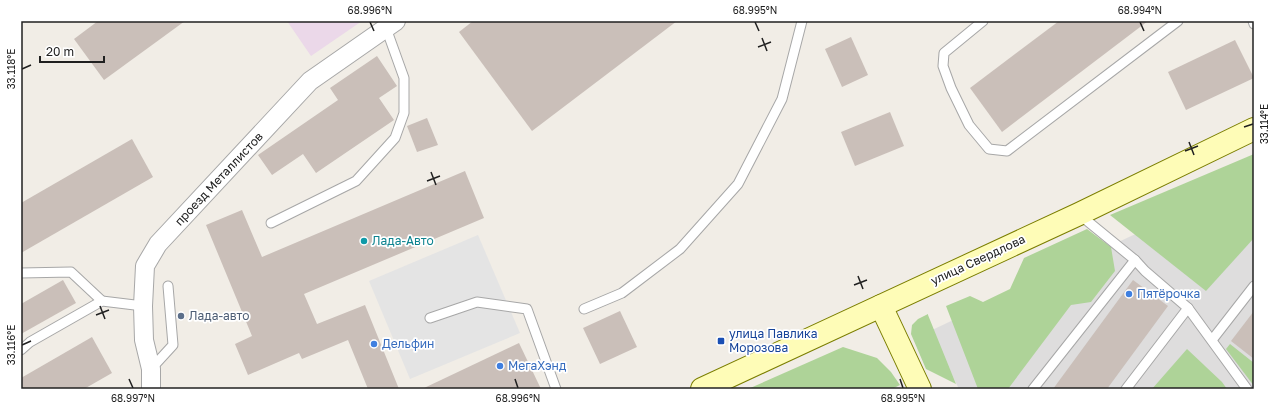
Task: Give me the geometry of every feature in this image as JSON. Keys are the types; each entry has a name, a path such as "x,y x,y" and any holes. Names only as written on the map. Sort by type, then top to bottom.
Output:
{"street":[{"name":"проезд Металлистов","path":"151,389 152,369 144,340 143,306 145,266 158,244 310,81 391,25"},
{"name":"улица Свердлова","path":"702,389 992,253 1079,214 1254,129"},
{"path":"881,306 920,389"}],"lane":[{"path":"584,309 622,293 680,249 738,184 782,99 802,21"},
{"path":"983,21 944,53 943,66 951,88 969,125 989,149 1007,151 1178,21"},
{"path":"271,223 356,181 395,138 404,113 404,78 391,25"},
{"path":"1079,214 1135,260 1145,271 1188,308 1247,389"},
{"path":"1033,389 1135,260"},
{"path":"21,273 71,272 102,301 143,306"},
{"path":"152,369 173,345 168,286"},
{"path":"1212,340 1254,286"},
{"path":"21,350 30,342 102,301"},
{"path":"430,318 477,302 527,310 556,389"},
{"path":"1126,389 1188,308"}],"shaded area":[{"path":"287,21 362,21 311,56"},
{"path":"1254,178 1254,389 959,389 930,331"},
{"path":"478,235 520,333 410,379 369,281"}],"green space":[{"path":"1254,154 1254,238 1206,291 1110,215"},
{"path":"1087,229 1111,247 1115,271 1091,302 1071,305 1008,389 978,389 946,306 970,296 983,302 1010,289 1024,258"},
{"path":"928,314 956,384 926,369 911,334 912,325 918,319"},
{"path":"1230,344 1254,363 1254,386 1226,349"},
{"path":"843,347 877,358 891,372 900,385 892,389 748,389"},
{"path":"1187,349 1222,382 1227,389 1152,389"}],"building":[{"path":"98,21 185,21 104,80 74,39"},
{"path":"473,21 677,21 532,131 459,32"},
{"path":"1059,21 1148,21 1002,132 970,88"},
{"path":"851,37 868,75 842,87 825,49"},
{"path":"1235,40 1254,78 1186,110 1168,72"},
{"path":"377,56 397,86 379,98 394,120 316,173 303,154 272,175 258,155 338,100 330,88"},
{"path":"890,112 904,146 855,166 841,132"},
{"path":"427,118 438,145 417,152 407,126"},
{"path":"132,139 153,177 21,253 21,203"},
{"name":"Лада-Авто","path":"465,171 484,218 304,294 317,324 365,305 399,389 368,389 348,340 302,359 299,353 248,375 235,344 252,336 206,225 242,210 262,257"},
{"path":"63,280 76,303 21,334 21,304"},
{"path":"1133,280 1168,306 1107,389 1053,389"},
{"path":"620,311 637,347 600,364 583,328"},
{"path":"1254,311 1254,359 1231,341"},
{"path":"92,337 112,373 84,389 21,389 21,378"},
{"name":"МегаХэнд","path":"519,343 541,389 422,389"}],"place":[{"name":"Лада-Авто","path":"364,241"},
{"name":"Пятёрочка","path":"1129,294"},
{"name":"Лада-авто","path":"181,316"},
{"name":"улица Павлика Морозова","path":"721,341"},
{"name":"Дельфин","path":"374,344"},
{"name":"МегаХэнд","path":"500,366"}]}
